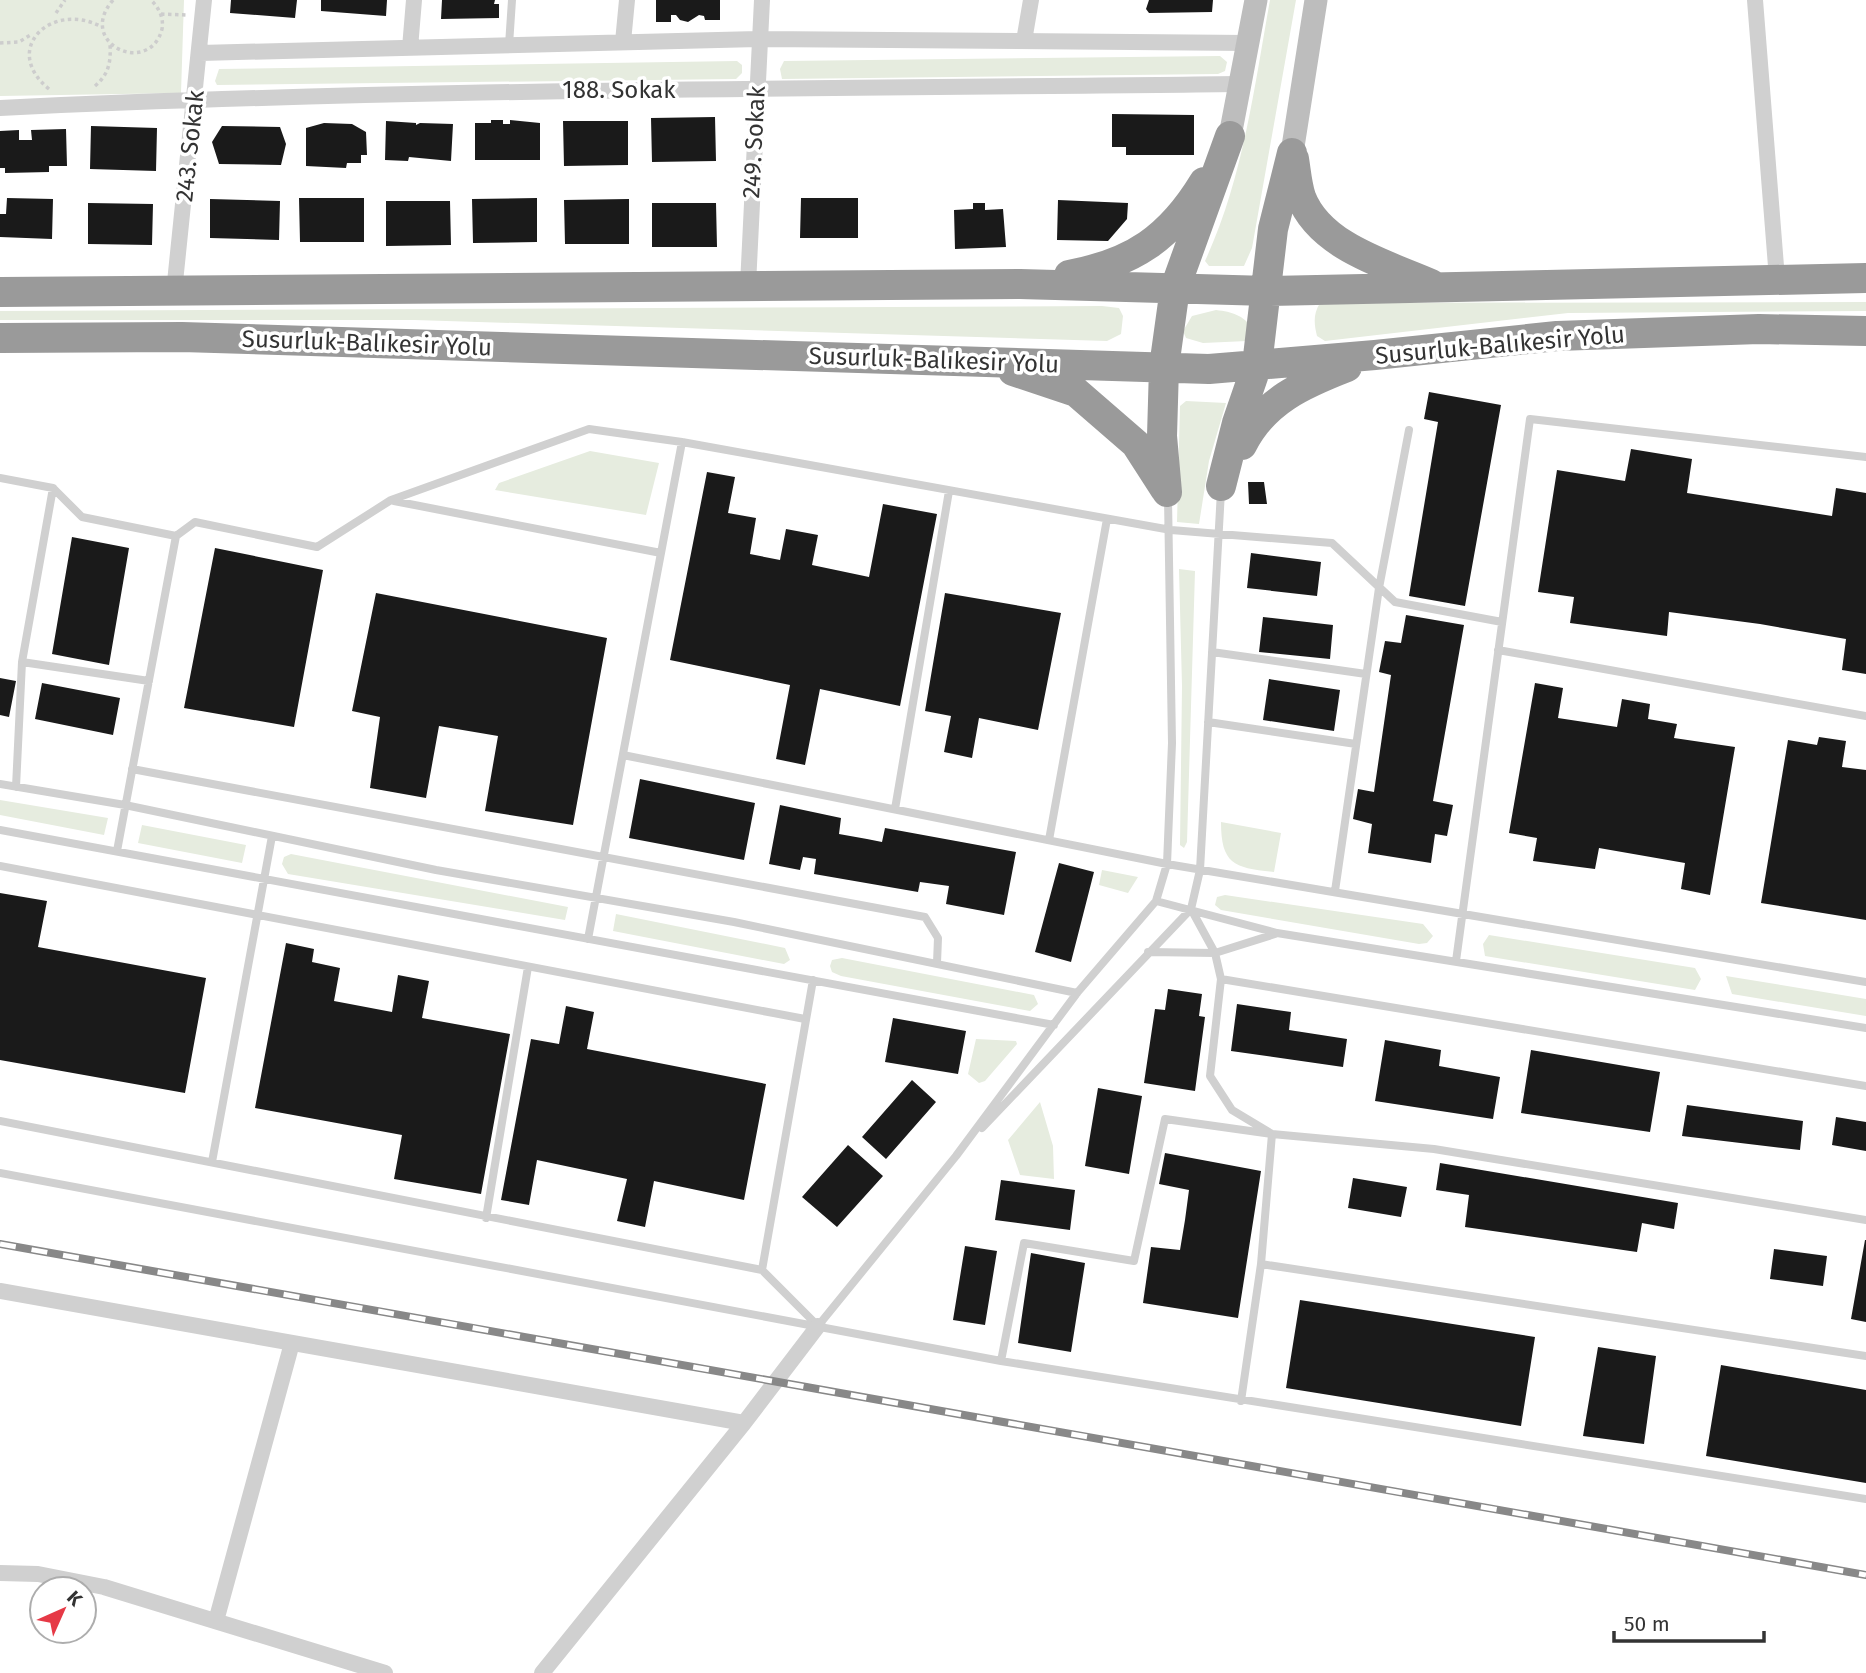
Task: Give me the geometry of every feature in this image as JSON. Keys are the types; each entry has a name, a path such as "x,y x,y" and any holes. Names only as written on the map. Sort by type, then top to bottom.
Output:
{"highway":[{"path":"1020,284 1097,270 1136,255 1159,238 1194,199 1230,136"},
{"path":"1167,492 1162,436 1164,367 1175,288 1230,136"},
{"path":"1292,153 1302,198 1320,225 1346,246 1437,288"},
{"path":"1221,486 1237,423 1257,365 1268,291 1273,229 1292,153"},
{"name":"Susurluk-Balıkesir Yolu","path":"0,292 1020,284 1268,291 1866,278"},
{"name":"Susurluk-Balıkesir Yolu","path":"0,338 182,337 1209,369 1557,336 1759,329 1866,331"},
{"path":"1221,486 1261,414 1297,387 1375,355"},
{"path":"982,361 1076,392 1136,444 1167,492"}],"main road":[{"path":"1230,136 1256,0"},
{"path":"1292,153 1316,0"}],"street":[{"path":"410,48 414,0"},
{"path":"623,42 627,0"},
{"name":"249. Sokak","path":"748,285 762,0"},
{"path":"1024,41 1031,0"},
{"path":"1755,0 1777,279"},
{"name":"243. Sokak","path":"174,292 196,99 203,8"},
{"name":"188. Sokak","path":"200,53 758,39 1248,43"},
{"name":"188. Sokak","path":"0,108 196,99 521,90 1239,84"},
{"path":"0,1291 744,1423"},
{"path":"542,1673 744,1423 818,1326"},
{"path":"216,1621 292,1343"},
{"path":"0,1573 38,1574 104,1587 385,1673"}],"lane":[{"path":"509,45 512,0"},
{"path":"1456,961 1530,419 1866,457"},
{"path":"117,851 176,536 195,522 317,547 391,500 589,429 682,442 1171,530 1332,542 1395,602 1502,622"},
{"path":"1335,891 1379,588 1409,430"},
{"path":"588,939 682,442"},
{"path":"0,478 53,488 82,517 176,536"},
{"path":"956,1156 1191,909 1200,870 1221,486"},
{"path":"16,787 22,662 53,488"},
{"path":"895,809 949,491"},
{"path":"818,1326 956,1156 1077,993 1156,901 1167,864 1172,743 1171,530 1167,492"},
{"path":"391,500 661,553"},
{"path":"1049,840 1107,519"},
{"path":"1498,650 1866,716"},
{"path":"1212,652 1366,674"},
{"path":"22,662 149,681"},
{"path":"1208,722 1356,744"},
{"path":"623,755 1167,864 1335,891 1462,916 1866,982"},
{"path":"132,769 925,917 938,938 937,963"},
{"path":"0,784 125,805 436,870 596,896 1077,993"},
{"path":"0,830 1054,1025"},
{"path":"212,1162 272,836"},
{"path":"0,866 806,1019"},
{"path":"1156,901 1278,933 1866,1028"},
{"path":"1191,909 1215,953 1221,979 1210,1076 1232,1110 1272,1133"},
{"path":"1148,952 1215,953 1278,933"},
{"path":"486,1218 528,967"},
{"path":"1221,979 1866,1086"},
{"path":"761,1270 813,980"},
{"path":"1001,1361 1024,1243 1134,1261 1165,1119 1434,1149 1866,1220"},
{"path":"0,1121 761,1270 818,1326"},
{"path":"1241,1401 1261,1264 1272,1133"},
{"path":"0,1173 1001,1361 1866,1499"},
{"path":"1261,1264 1866,1356"}],"path":[{"path":"0,43 19,43 55,14 65,0"},
{"path":"102,27 106,8 113,0"},
{"path":"110,44 128,53 148,49 160,34 161,14 151,0"},
{"path":"161,14 203,8"},
{"path":"55,14 67,12"},
{"path":"88,15 102,27 110,44 111,60 107,72 88,91"},
{"path":"34,33 28,54 31,67 38,80 56,93"}],"shaded area":[{"path":"0,0 184,0 181,93 0,96"},
{"path":"1270,0 1296,0 1252,248 1244,266 1209,266 1205,261 1229,198 1246,133"},
{"path":"1220,56 1227,62 1225,71 1218,74 782,79 780,69 784,61"},
{"path":"737,61 742,65 742,73 736,79 217,85 215,81 219,69"},
{"path":"1866,302 1866,311 1568,313 1325,341 1317,336 1315,323 1320,303"},
{"path":"1119,308 1123,316 1121,334 1107,341 414,320 0,320 0,311"},
{"path":"1216,310 1237,315 1253,328 1247,341 1203,343 1186,338 1183,331 1192,316"},
{"path":"1186,401 1226,403 1209,461 1199,524 1177,522 1180,406"},
{"path":"590,451 659,463 646,515 495,490 499,483"},
{"path":"1179,569 1195,571 1187,842 1184,848 1180,845 1182,686"},
{"path":"0,800 108,818 104,835 0,815"},
{"path":"1221,822 1281,833 1274,872 1249,868 1232,861 1224,847"},
{"path":"142,825 246,845 242,863 138,843"},
{"path":"291,854 568,907 565,920 288,874 282,864 284,857"},
{"path":"1102,870 1138,877 1128,893 1099,885"},
{"path":"1225,895 1423,924 1433,936 1427,943 1419,944 1221,910 1215,905 1217,897"},
{"path":"616,914 785,948 790,960 784,964 613,931"},
{"path":"1489,935 1695,968 1701,979 1695,990 1485,956 1483,944"},
{"path":"842,958 1034,995 1038,1004 1030,1011 841,976 832,972 830,966 832,960"},
{"path":"1726,976 1866,999 1866,1016 1732,994"},
{"path":"976,1039 1016,1041 1017,1044 985,1081 979,1083 968,1074"},
{"path":"1040,1102 1053,1146 1054,1179 1020,1175 1008,1140"}],"building":[{"path":"231,0 297,0 295,18 230,13"},
{"path":"321,0 387,0 386,16 321,11"},
{"path":"442,0 495,0 494,4 499,4 499,18 441,19"},
{"path":"656,0 720,0 720,20 705,20 704,16 699,15 688,22 671,15 671,22 656,22"},
{"path":"1149,0 1213,0 1212,12 1149,13 1146,9"},
{"path":"1112,114 1194,115 1194,155 1126,155 1126,147 1112,147"},
{"path":"715,117 716,161 652,162 651,118"},
{"path":"491,120 503,120 503,124 510,124 510,120 540,123 540,160 475,160 475,123 491,123"},
{"path":"386,121 416,125 453,124 451,161 409,157 408,161 385,160"},
{"path":"563,121 628,121 628,165 564,166"},
{"path":"324,123 352,124 366,132 367,155 361,155 361,163 347,163 346,168 306,166 306,128"},
{"path":"91,126 157,128 156,171 90,169"},
{"path":"222,126 280,127 286,144 281,165 219,164 212,142"},
{"path":"66,129 67,166 49,166 49,172 5,173 5,168 0,168 0,131 19,130 19,140 32,140 31,130"},
{"path":"7,198 53,199 52,239 0,237 0,214 6,214"},
{"path":"299,198 364,198 364,242 300,242"},
{"path":"537,198 537,242 473,243 472,199"},
{"path":"801,198 858,198 858,238 800,238"},
{"path":"210,199 280,201 279,240 210,238"},
{"path":"629,199 629,244 565,244 564,200"},
{"path":"1058,200 1128,203 1127,219 1108,241 1057,240"},
{"path":"386,201 450,201 451,245 386,246"},
{"path":"88,203 153,204 152,245 88,244"},
{"path":"652,203 716,203 717,247 652,247"},
{"path":"973,203 985,203 985,210 1003,209 1006,247 955,249 954,210 973,209"},
{"path":"1429,392 1501,405 1465,606 1409,596 1438,422 1424,419"},
{"path":"1631,449 1692,459 1687,493 1832,516 1836,488 1866,493 1866,674 1842,670 1846,639 1760,624 1669,612 1667,636 1570,623 1574,597 1538,592 1557,470 1625,481"},
{"path":"707,472 735,477 728,513 756,518 750,554 780,560 786,529 818,535 812,565 869,577 883,504 937,514 900,706 820,689 805,765 776,759 790,685 670,660"},
{"path":"1248,482 1264,482 1267,504 1249,504"},
{"path":"72,537 129,548 109,665 52,654"},
{"path":"215,548 323,570 294,727 184,708"},
{"path":"1251,553 1321,562 1317,596 1247,588"},
{"path":"376,593 607,638 573,825 485,811 498,736 439,726 426,798 370,788 380,717 352,711"},
{"path":"945,593 1061,613 1038,730 979,718 972,758 944,752 951,716 925,711"},
{"path":"1406,615 1464,625 1433,801 1453,805 1447,836 1435,834 1431,863 1368,853 1372,824 1353,819 1358,789 1374,792 1391,675 1379,672 1385,641 1401,643"},
{"path":"1263,617 1333,625 1330,659 1259,652"},
{"path":"0,678 16,681 9,717 0,715"},
{"path":"1269,679 1340,690 1334,731 1263,720"},
{"path":"42,683 120,698 113,735 35,719"},
{"path":"1535,683 1563,688 1558,718 1617,727 1622,699 1650,704 1648,719 1677,724 1674,738 1735,747 1710,895 1681,889 1685,863 1599,848 1595,869 1533,861 1537,838 1509,833"},
{"path":"1819,737 1846,741 1842,767 1866,770 1866,920 1761,903 1788,740 1817,745"},
{"path":"640,779 755,803 744,860 629,838"},
{"path":"780,805 841,818 839,834 882,842 885,828 1016,852 1004,915 946,904 949,886 920,882 918,892 814,874 816,859 803,857 800,870 769,864"},
{"path":"1059,863 1094,872 1071,962 1035,952"},
{"path":"0,893 47,901 38,947 206,978 185,1093 0,1060"},
{"path":"286,943 314,949 312,962 340,968 334,1001 392,1012 398,975 429,981 422,1018 510,1034 481,1194 394,1179 402,1135 255,1108"},
{"path":"1168,989 1202,994 1199,1016 1205,1017 1195,1091 1144,1083 1155,1009 1165,1010"},
{"path":"1237,1004 1291,1012 1289,1030 1347,1039 1343,1067 1231,1051"},
{"path":"566,1006 594,1012 587,1049 766,1084 744,1200 654,1181 645,1227 617,1221 627,1179 537,1160 529,1205 501,1200 531,1039 559,1044"},
{"path":"893,1018 966,1031 958,1074 885,1062"},
{"path":"1385,1040 1441,1050 1439,1066 1500,1077 1493,1119 1375,1101"},
{"path":"1531,1050 1660,1072 1650,1132 1521,1113"},
{"path":"912,1080 936,1102 886,1159 862,1137"},
{"path":"1098,1088 1142,1096 1129,1174 1085,1166"},
{"path":"1687,1105 1803,1121 1800,1150 1682,1136"},
{"path":"1836,1117 1866,1122 1866,1151 1832,1145"},
{"path":"848,1145 883,1176 837,1227 802,1197"},
{"path":"1165,1153 1261,1171 1238,1318 1143,1303 1151,1247 1180,1250 1185,1220 1189,1190 1159,1184"},
{"path":"1440,1163 1678,1203 1674,1229 1642,1223 1637,1252 1465,1227 1469,1195 1436,1190"},
{"path":"1353,1178 1407,1187 1401,1217 1348,1208"},
{"path":"1001,1180 1075,1190 1070,1230 995,1220"},
{"path":"1866,1240 1866,1322 1851,1319"},
{"path":"965,1246 997,1251 985,1325 953,1320"},
{"path":"1774,1249 1827,1256 1823,1286 1770,1279"},
{"path":"1031,1253 1085,1263 1071,1352 1018,1343"},
{"path":"1300,1300 1535,1337 1521,1426 1286,1388"},
{"path":"1598,1347 1656,1356 1644,1444 1583,1436"},
{"path":"1721,1365 1866,1390 1866,1483 1706,1456"}],"railway":[{"path":"0,1244 1866,1575"}]}
